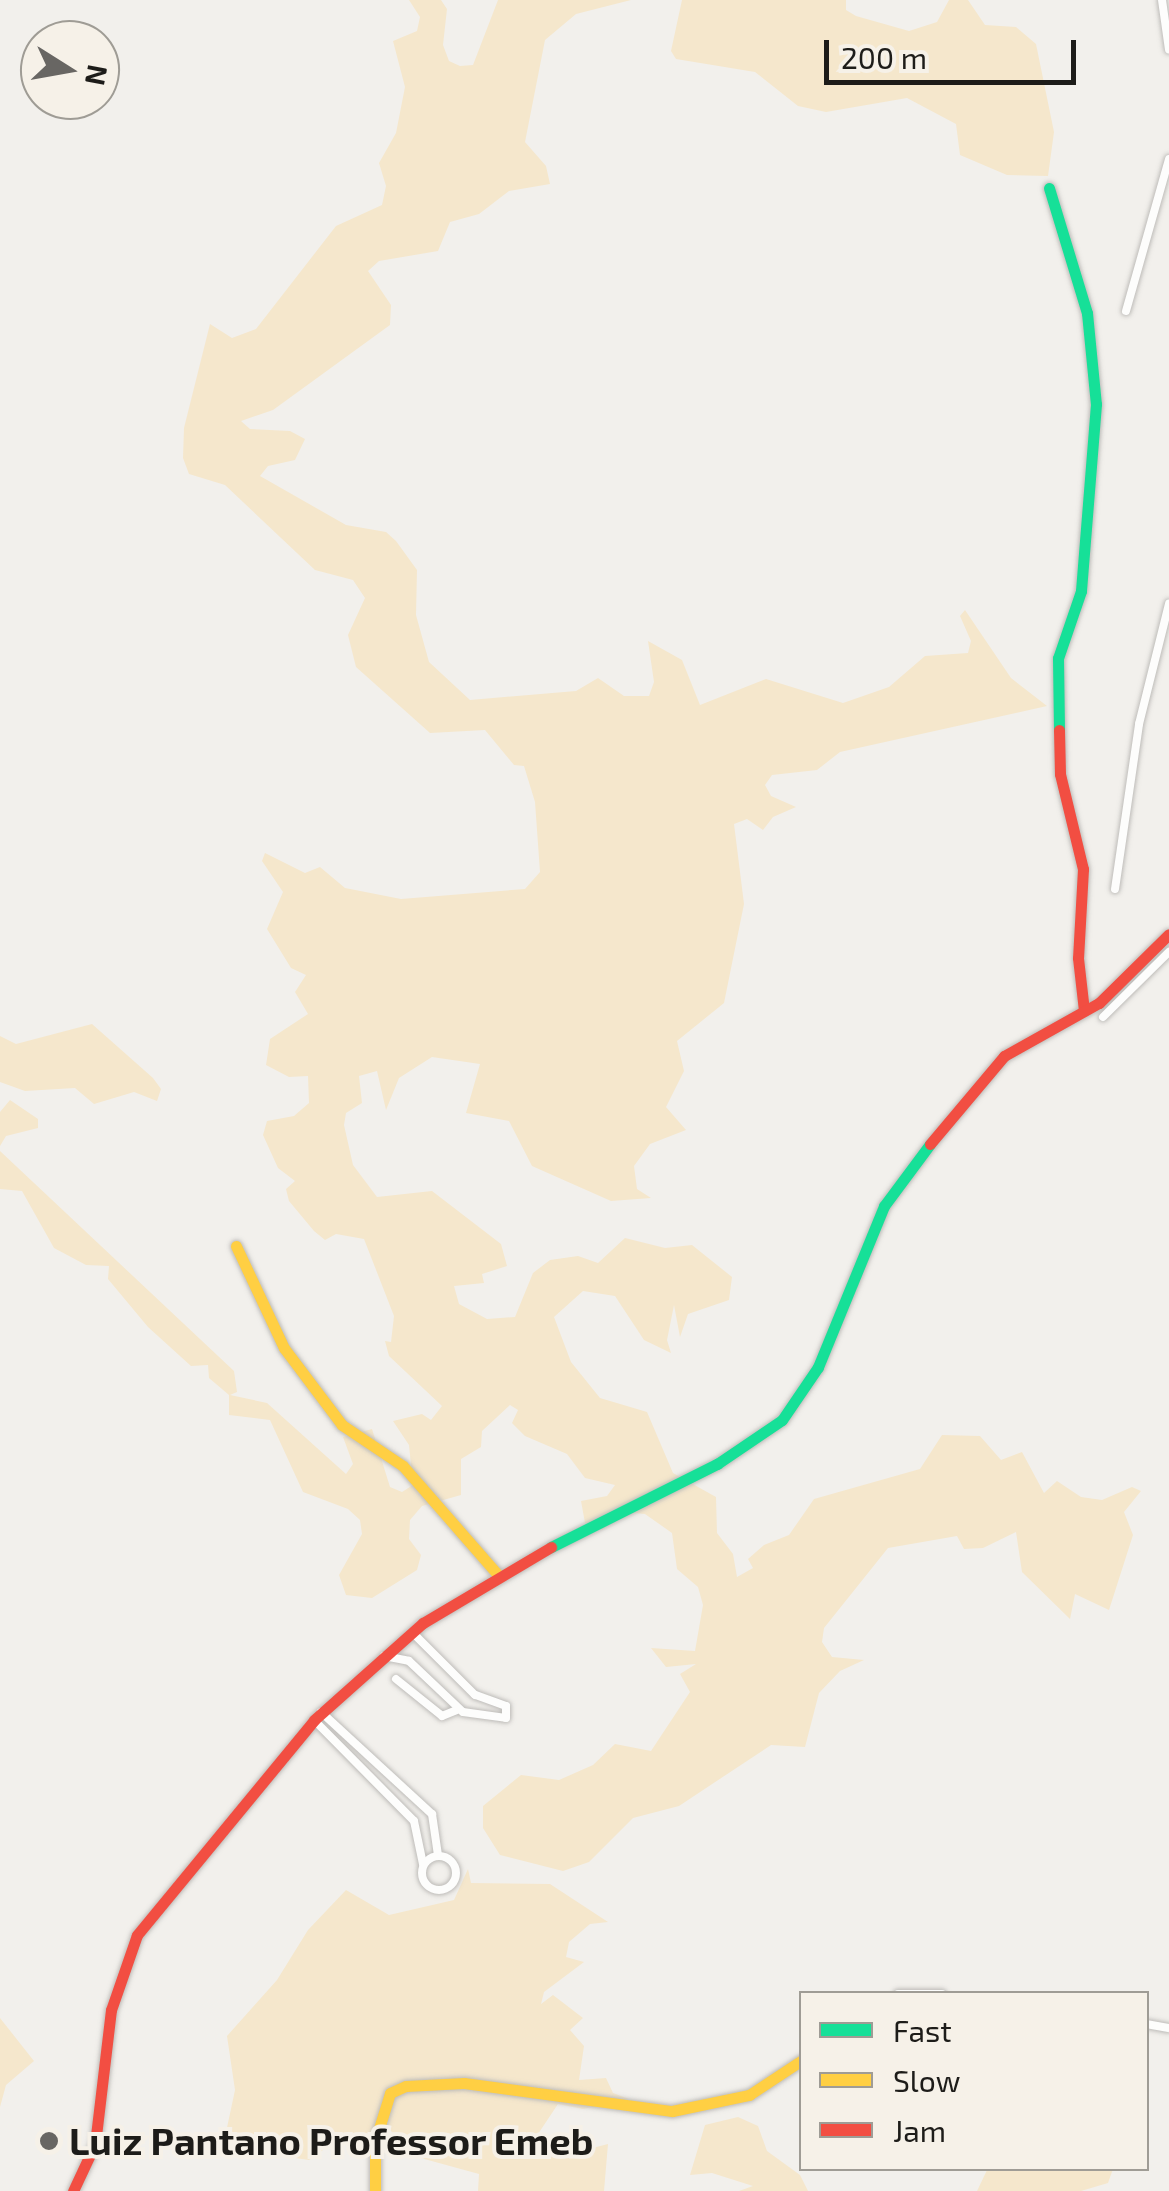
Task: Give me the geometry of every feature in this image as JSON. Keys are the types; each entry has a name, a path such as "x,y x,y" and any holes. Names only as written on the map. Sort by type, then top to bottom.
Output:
{"street":[{"path":"1162,0 1169,50"},
{"path":"1126,310 1169,158"},
{"path":"1048,188 1087,312 1096,404 1081,591 1058,658 1060,774 1083,869 1078,958 1084,1011"},
{"path":"1115,889 1138,724 1169,604"},
{"path":"73,2191 95,2144 111,2010 136,1936 317,1716 379,1656 412,1631 580,1530 717,1464 782,1420 818,1367 861,1252 896,1191 987,1070 1084,1011 1169,934"},
{"path":"1103,1017 1144,984 1169,952"},
{"path":"236,1246 284,1348 342,1426 403,1466 500,1577"},
{"path":"379,1656 409,1661 459,1709 498,1720 508,1712 475,1695 412,1631"},
{"path":"396,1679 442,1716 459,1709"},
{"path":"317,1716 432,1814 438,1855 456,1868 448,1888 427,1886 414,1821 317,1716"},
{"path":"424,1864 438,1855"},
{"path":"375,2191 374,2141 390,2093 406,2086 464,2082 672,2111 748,2095 799,2062"}],"shaded area":[{"path":"409,0 441,0 447,9 443,45 449,61 460,66 473,65 498,0 631,0 576,14 545,40 525,142 546,166 550,184 509,191 479,214 450,222 438,251 379,261 368,271 391,305 390,325 273,410 241,421 250,429 290,431 305,439 295,460 268,466 260,476 346,525 386,532 396,541 417,570 416,615 429,662 470,700 576,691 598,678 624,696 649,696 654,682 648,641 682,660 700,705 766,679 843,703 889,687 925,656 968,653 971,641 960,616 965,610 1011,678 1047,706 840,752 817,770 772,775 765,785 771,796 796,807 773,817 763,830 747,819 734,824 744,904 724,1003 677,1041 684,1071 666,1107 686,1130 650,1144 634,1166 637,1189 651,1198 611,1201 532,1166 509,1121 466,1113 480,1064 432,1057 399,1078 386,1110 377,1071 359,1076 362,1103 346,1113 344,1125 353,1165 377,1197 432,1191 501,1244 507,1266 482,1274 484,1283 454,1286 459,1304 487,1319 515,1317 533,1273 550,1260 578,1256 598,1263 625,1238 665,1248 692,1245 732,1277 729,1300 688,1314 680,1337 674,1305 667,1340 671,1353 644,1340 615,1296 583,1291 554,1317 571,1362 600,1398 647,1412 673,1473 716,1497 717,1533 733,1554 737,1577 753,1568 748,1559 764,1545 789,1535 814,1499 920,1469 942,1435 980,1436 1001,1460 1022,1452 1044,1493 1057,1481 1081,1497 1102,1500 1132,1487 1141,1491 1124,1512 1133,1535 1109,1610 1075,1594 1070,1619 1022,1572 1016,1532 983,1548 964,1549 957,1536 888,1548 824,1628 822,1642 832,1657 864,1660 840,1671 819,1693 805,1747 771,1745 679,1806 633,1818 589,1862 563,1871 500,1855 483,1828 483,1806 521,1775 559,1780 593,1765 615,1744 651,1751 690,1692 680,1674 696,1664 666,1667 651,1648 695,1651 703,1605 698,1587 677,1569 672,1533 645,1514 623,1512 601,1531 606,1523 585,1523 581,1501 607,1496 615,1485 585,1478 567,1454 525,1436 512,1423 518,1410 510,1405 482,1431 481,1447 461,1459 461,1495 422,1506 410,1520 409,1539 421,1555 417,1570 372,1598 346,1595 339,1575 362,1534 360,1520 348,1509 303,1492 270,1420 229,1415 229,1395 209,1378 208,1365 191,1366 148,1327 108,1279 109,1266 86,1265 54,1248 22,1191 0,1189 0,1151 234,1371 237,1392 230,1395 267,1403 346,1474 353,1464 343,1437 372,1429 390,1487 402,1492 413,1485 409,1445 393,1421 422,1414 431,1420 442,1406 389,1356 385,1341 391,1342 394,1316 364,1239 336,1234 325,1240 314,1231 289,1201 286,1189 295,1181 278,1168 263,1135 267,1121 294,1116 309,1103 308,1076 289,1077 266,1065 270,1039 308,1014 295,992 306,975 291,968 267,929 283,892 262,861 265,853 305,873 320,867 345,888 401,899 525,889 540,872 535,802 524,766 514,765 485,730 430,733 356,667 348,635 365,598 353,580 315,570 225,485 189,474 183,458 184,428 210,324 232,338 256,329 336,226 382,205 386,186 379,163 396,133 405,87 393,41 417,31 420,17"},
{"path":"682,0 846,0 846,10 856,16 909,31 937,22 949,0 968,0 985,25 1016,27 1036,44 1054,132 1048,176 1007,175 960,155 956,124 907,98 826,112 798,106 755,72 676,59 671,51"},
{"path":"92,1024 153,1078 161,1089 157,1101 134,1092 94,1104 75,1088 25,1091 0,1082 0,1036 16,1044"},
{"path":"10,1100 38,1119 38,1128 6,1136 0,1146 0,1112"},
{"path":"468,1869 471,1883 550,1884 608,1922 590,1924 569,1942 566,1957 584,1962 544,1992 541,2004 553,1995 583,2018 570,2030 584,2046 579,2080 606,2078 613,2093 629,2099 583,2109 558,2104 524,2155 558,2157 608,2144 604,2191 478,2191 479,2174 417,2157 382,2122 364,2142 330,2145 309,2160 254,2152 246,2136 225,2137 235,2090 227,2036 277,1980 308,1930 346,1890 389,1915 454,1900"},
{"path":"0,2018 34,2061 6,2085 0,2107"},
{"path":"738,2117 758,2126 767,2151 800,2175 808,2191 739,2191 753,2186 712,2173 690,2175 705,2125"},
{"path":"987,2171 1112,2171 1108,2183 1081,2191 977,2191"}],"traffic: fast":[{"path":"1049,188 1087,313 1096,404 1081,591 1058,658 1059,730"},
{"path":"551,1547 717,1464 782,1420 818,1367 884,1206 930,1144"}],"traffic: slow":[{"path":"236,1246 284,1348 342,1425 403,1466 500,1577"},
{"path":"375,2191 375,2141 390,2093 406,2086 464,2083 672,2111 749,2095 799,2062"}],"traffic: jam":[{"path":"1059,730 1060,774 1083,869 1078,958 1084,1011"},
{"path":"930,1144 1004,1056 1099,1003 1169,934"},
{"path":"73,2191 95,2144 111,2010 137,1935 314,1720 423,1623 551,1547"}],"place":[{"name":"Luiz Pantano Professor Emeb","path":"49,2141"}]}
